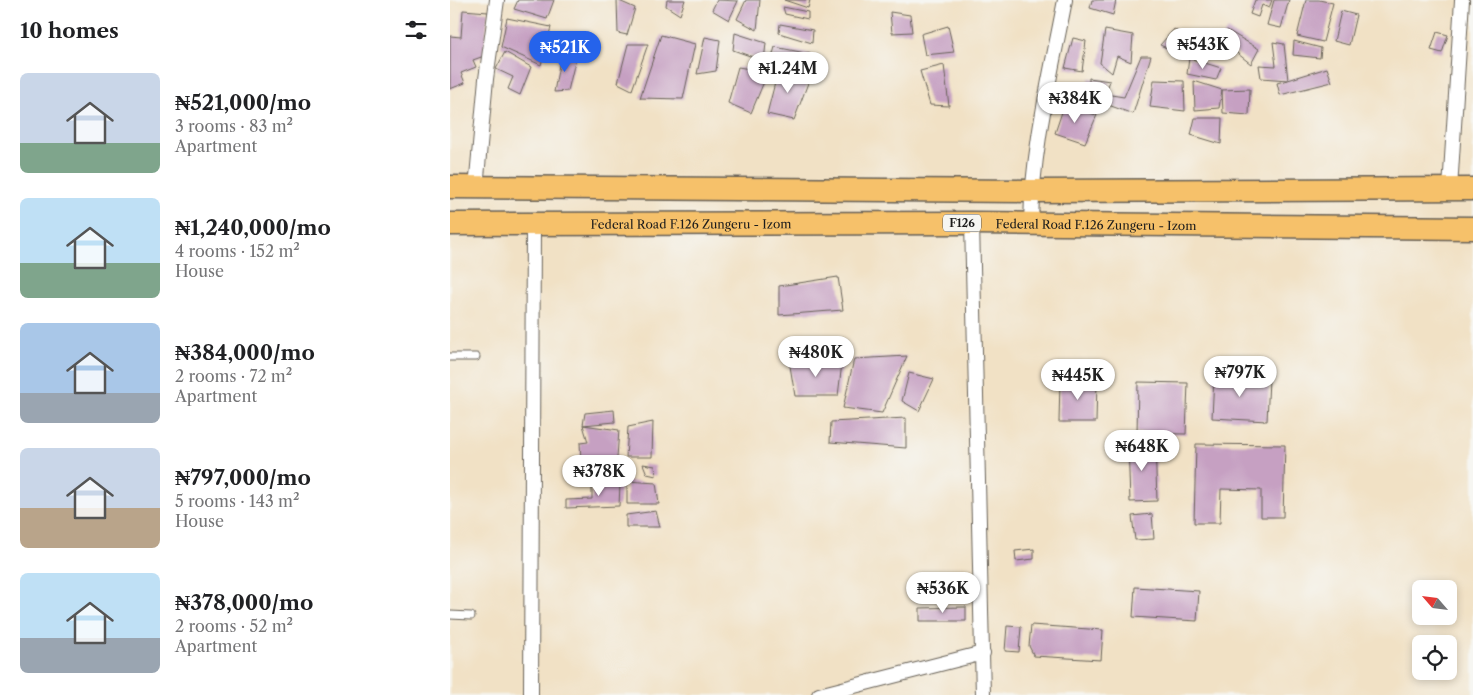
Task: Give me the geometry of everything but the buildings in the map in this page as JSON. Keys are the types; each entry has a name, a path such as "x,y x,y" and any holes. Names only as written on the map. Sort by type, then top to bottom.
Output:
{"main road":[{"path":"450,187 1032,191 1473,189"},
{"name":"Federal Road F.126 Zungeru - Izom","path":"450,224 972,223 1473,228"}],"street":[{"path":"476,188 486,79 497,0"},
{"path":"1031,224 1032,191 1047,92 1065,0"},
{"path":"1450,189 1462,0"},
{"path":"972,223 983,695"},
{"path":"531,695 534,224"},
{"path":"819,695 983,653"}],"lane":[{"path":"450,357 476,357"},
{"path":"450,615 471,616"}]}
